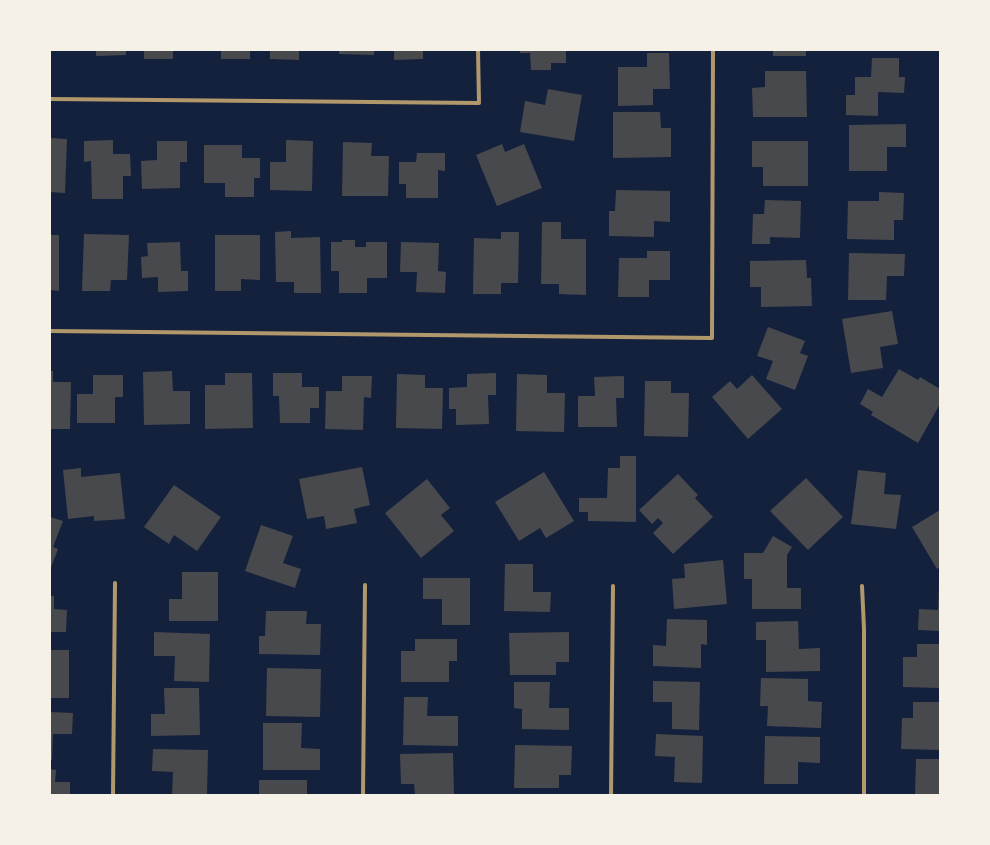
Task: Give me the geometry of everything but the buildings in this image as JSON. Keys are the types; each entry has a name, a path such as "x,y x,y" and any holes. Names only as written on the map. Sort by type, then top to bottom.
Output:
{"street":[{"path":"50,99 478,103 478,50"},
{"path":"50,331 712,338 713,50"},
{"path":"113,795 115,583"},
{"path":"363,795 365,585"},
{"path":"611,795 613,586"},
{"path":"862,586 864,629 864,795"}]}
